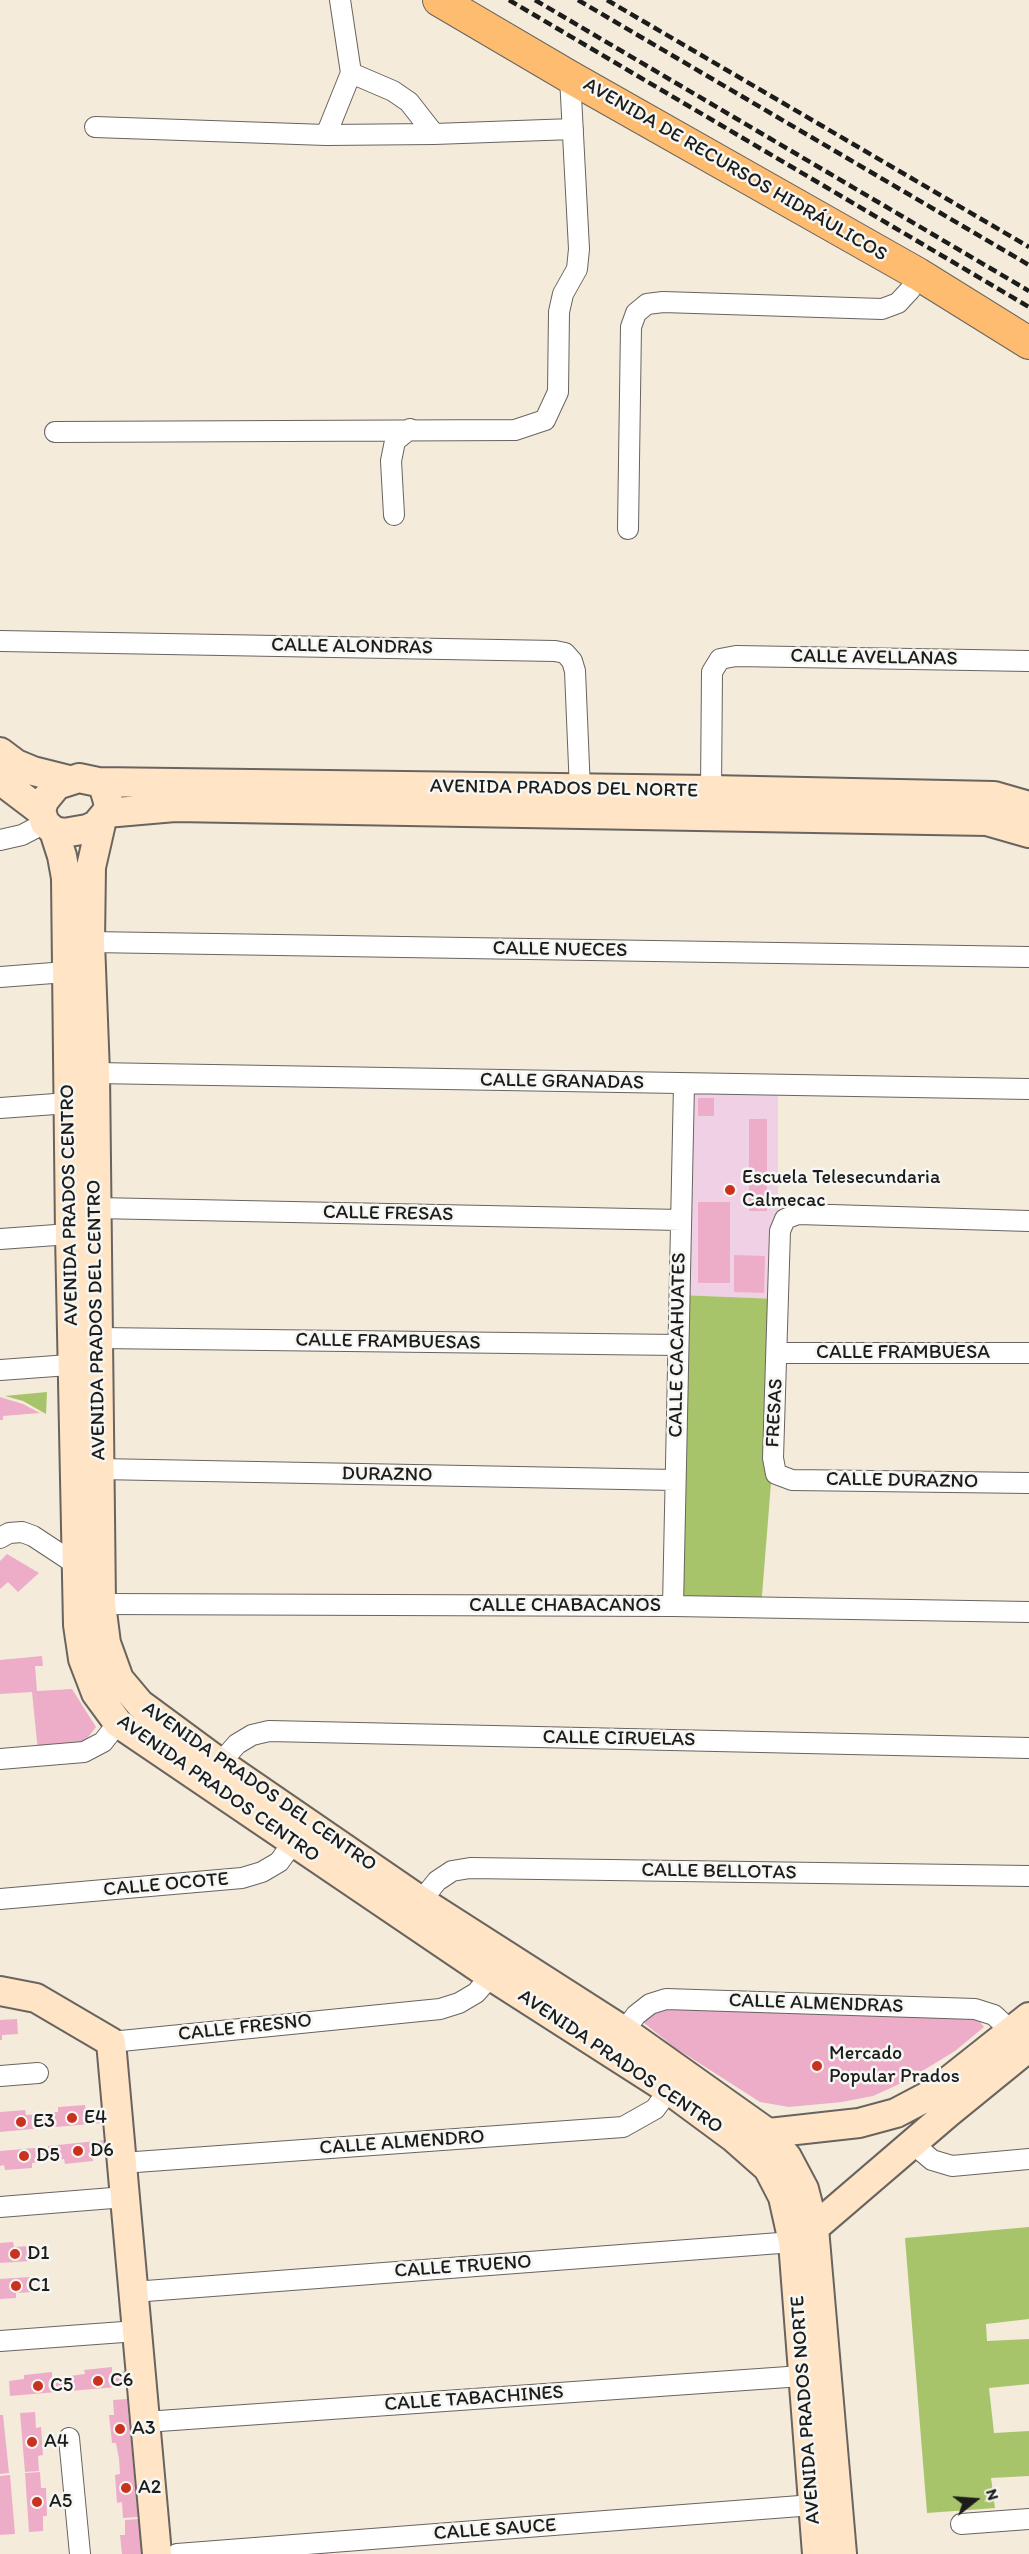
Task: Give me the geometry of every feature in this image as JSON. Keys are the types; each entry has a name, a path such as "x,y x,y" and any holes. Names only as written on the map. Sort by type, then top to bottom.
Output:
{"main road":[{"name":"AVENIDA DE RECURSOS HIDRÁULICOS","path":"439,0 918,274 1029,343"}],"street":[{"path":"326,135 351,73 340,0"},
{"path":"351,73 393,91 409,102 434,134"},
{"path":"56,432 515,430 545,420 558,392 559,312 563,294 577,269 579,249 570,77"},
{"path":"95,127 326,135 573,129"},
{"path":"628,529 631,327 636,313 647,304 663,302 882,309 898,303 910,290 918,274"},
{"path":"394,515 391,461 395,441 410,429"},
{"name":"CALLE ALONDRAS","path":"0,641 555,651 564,653 572,661 574,671 580,790"},
{"name":"CALLE AVELLANAS","path":"711,790 712,672 720,659 736,656 1029,661"},
{"path":"0,752 16,764 33,771 69,780 89,779 98,782 108,796 109,805 104,816 87,830 75,833 47,822 0,780"},
{"path":"47,822 44,801 57,785 69,780"},
{"name":"AVENIDA PRADOS DEL NORTE","path":"98,782 580,790 641,803 711,790 991,808 1029,833"},
{"name":"AVENIDA PRADOS DEL NORTE","path":"104,816 175,807 641,803 991,808 1029,806"},
{"name":"AVENIDA PRADOS DEL CENTRO","path":"104,816 91,867 90,942 95,1073 96,1208 90,1356 99,1469 101,1604 106,1643 119,1679 140,1704 220,1763 301,1833 421,1901 624,2031 765,2131 787,2157 804,2189 805,2249"},
{"path":"0,840 22,835 47,822"},
{"name":"AVENIDA PRADOS CENTRO","path":"47,822 62,856 66,878 70,1234 90,1356 77,1565 78,1625 83,1659 96,1693 118,1723 301,1833 491,1976 669,2090 734,2138 768,2168 805,2249"},
{"name":"CALLE NUECES","path":"90,942 1029,957"},
{"path":"0,977 66,972"},
{"name":"CALLE GRANADAS","path":"95,1073 1029,1089"},
{"name":"CALLE CACAHUATES","path":"673,1606 684,1084"},
{"path":"0,1108 69,1103"},
{"name":"CALLE FRESAS","path":"96,1208 681,1220"},
{"path":"778,1353 780,1231 785,1219 798,1214 1029,1221"},
{"path":"0,1239 70,1234"},
{"name":"CALLE FRAMBUESAS","path":"0,1370 90,1356 678,1345"},
{"name":"CALLE FRAMBUESA","path":"778,1353 1029,1353"},
{"name":"FRESAS","path":"776,1474 773,1458 778,1353"},
{"name":"DURAZNO","path":"99,1469 675,1480"},
{"name":"CALLE DURAZNO","path":"776,1474 792,1480 1029,1483"},
{"path":"0,1538 9,1533 22,1532 33,1536 77,1565"},
{"name":"CALLE CHABACANOS","path":"101,1604 673,1606 1029,1612"},
{"path":"0,1759 84,1752 103,1742 118,1723"},
{"name":"CALLE CIRUELAS","path":"220,1763 237,1744 252,1735 269,1731 1029,1748"},
{"name":"CALLE OCOTE","path":"0,1899 242,1878 262,1872 279,1862 301,1833"},
{"name":"CALLE BELLOTAS","path":"421,1901 437,1881 452,1871 470,1868 1029,1876"},
{"name":"CALLE FRESNO","path":"111,2042 440,2009 459,2003 476,1993 491,1976"},
{"path":"0,1991 36,1998 111,2042 157,2554"},
{"name":"CALLE ALMENDRAS","path":"624,2031 636,2015 650,2004 666,1999 975,2008 994,2015 1024,2032"},
{"path":"842,2554 805,2249 912,2143 940,2104 1024,2032"},
{"path":"0,2076 38,2073"},
{"name":"CALLE ALMENDRO","path":"122,2163 623,2127 655,2109 669,2090"},
{"path":"734,2138 765,2131 859,2123 896,2112 940,2104"},
{"path":"912,2143 932,2160 952,2166 1029,2159"},
{"path":"0,2207 125,2197"},
{"name":"CALLE TRUENO","path":"133,2292 805,2249"},
{"name":"AVENIDA PRADOS NORTE","path":"805,2249 802,2376 817,2554"},
{"path":"0,2341 137,2331"},
{"name":"CALLE TABACHINES","path":"145,2422 802,2376"},
{"path":"69,2438 80,2554"},
{"name":"CALLE SAUCE","path":"177,2554 813,2505"},
{"path":"961,2524 1029,2519"}],"shaded area":[{"name":"Escuela Telesecundaria Calmecac","path":"684,1084 778,1085 778,1299 679,1295"}],"green space":[{"path":"679,1295 778,1299 773,1458 761,1608 673,1606"},
{"path":"47,1392 46,1414 23,1401 5,1396"},
{"path":"1029,2227 1029,2319 986,2324 987,2341 1029,2339 1029,2384 989,2388 994,2433 1029,2431 1029,2476 991,2478 995,2508 927,2513 905,2238"}],"building":[{"path":"698,1098 714,1098 714,1116 698,1116"},
{"path":"749,1119 767,1119 767,1211 749,1211"},
{"path":"698,1202 730,1202 730,1283 698,1283"},
{"path":"734,1255 765,1256 764,1293 734,1292"},
{"path":"0,1397 23,1404 40,1413 3,1416 3,1420 0,1420"},
{"path":"7,1554 39,1573 18,1592 8,1582 0,1589 0,1561"},
{"path":"42,1656 43,1666 35,1666 37,1691 72,1689 96,1727 79,1749 38,1752 32,1692 0,1694 0,1660"},
{"name":"Mercado Popular Prados","path":"659,2007 978,2019 984,2027 955,2051 906,2081 873,2096 842,2102 789,2107 760,2102 674,2047 644,2023"},
{"path":"17,2019 18,2034 2,2035 2,2040 0,2040 0,2020"},
{"name":"E4","path":"85,2105 86,2110 101,2109 102,2123 44,2128 42,2113 58,2112 58,2107"},
{"name":"E3","path":"25,2110 26,2115 41,2114 42,2128 0,2132 0,2112"},
{"name":"D6","path":"106,2140 108,2155 92,2157 93,2161 65,2164 64,2159 49,2160 48,2146"},
{"name":"D5","path":"46,2147 48,2161 32,2163 32,2168 5,2170 4,2165 0,2166 0,2151"},
{"name":"D1","path":"13,2242 14,2247 29,2246 30,2261 0,2263 0,2243"},
{"name":"C1","path":"30,2277 32,2292 16,2293 16,2298 0,2299 0,2279"},
{"name":"C6","path":"112,2367 112,2373 127,2371 128,2386 70,2391 69,2376 85,2374 84,2370"},
{"name":"C5","path":"52,2372 52,2378 67,2377 68,2391 10,2396 9,2381 24,2379 24,2375"},
{"path":"127,2399 138,2517 123,2518 122,2502 117,2503 115,2475 120,2474 119,2459 116,2443 112,2443 109,2415 114,2415 113,2400"},
{"name":"A4","path":"35,2412 36,2428 41,2427 43,2455 38,2456 39,2471 25,2472 20,2413"},
{"path":"0,2415 3,2415 9,2473 0,2474"},
{"name":"A5","path":"40,2472 41,2488 46,2488 47,2516 43,2516 43,2531 29,2532 25,2473"},
{"path":"10,2475 15,2534 0,2535 0,2476"},
{"path":"139,2519 142,2554 122,2554 120,2535 125,2535 125,2520"}],"railway":[{"path":"509,0 1029,307"},
{"path":"535,0 1029,291"},
{"path":"578,0 1029,265"},
{"path":"607,0 1029,247"}],"place":[{"name":"Escuela Telesecundaria Calmecac","path":"730,1190"},
{"name":"Mercado Popular Prados","path":"817,2066"},
{"name":"E4","path":"72,2118"},
{"name":"E3","path":"21,2122"},
{"name":"D6","path":"78,2151"},
{"name":"D5","path":"24,2156"},
{"name":"D1","path":"15,2254"},
{"name":"C1","path":"16,2286"},
{"name":"C6","path":"98,2381"},
{"name":"C5","path":"38,2386"},
{"name":"A3","path":"120,2429"},
{"name":"A4","path":"32,2442"},
{"name":"A2","path":"126,2488"},
{"name":"A5","path":"37,2502"}]}
